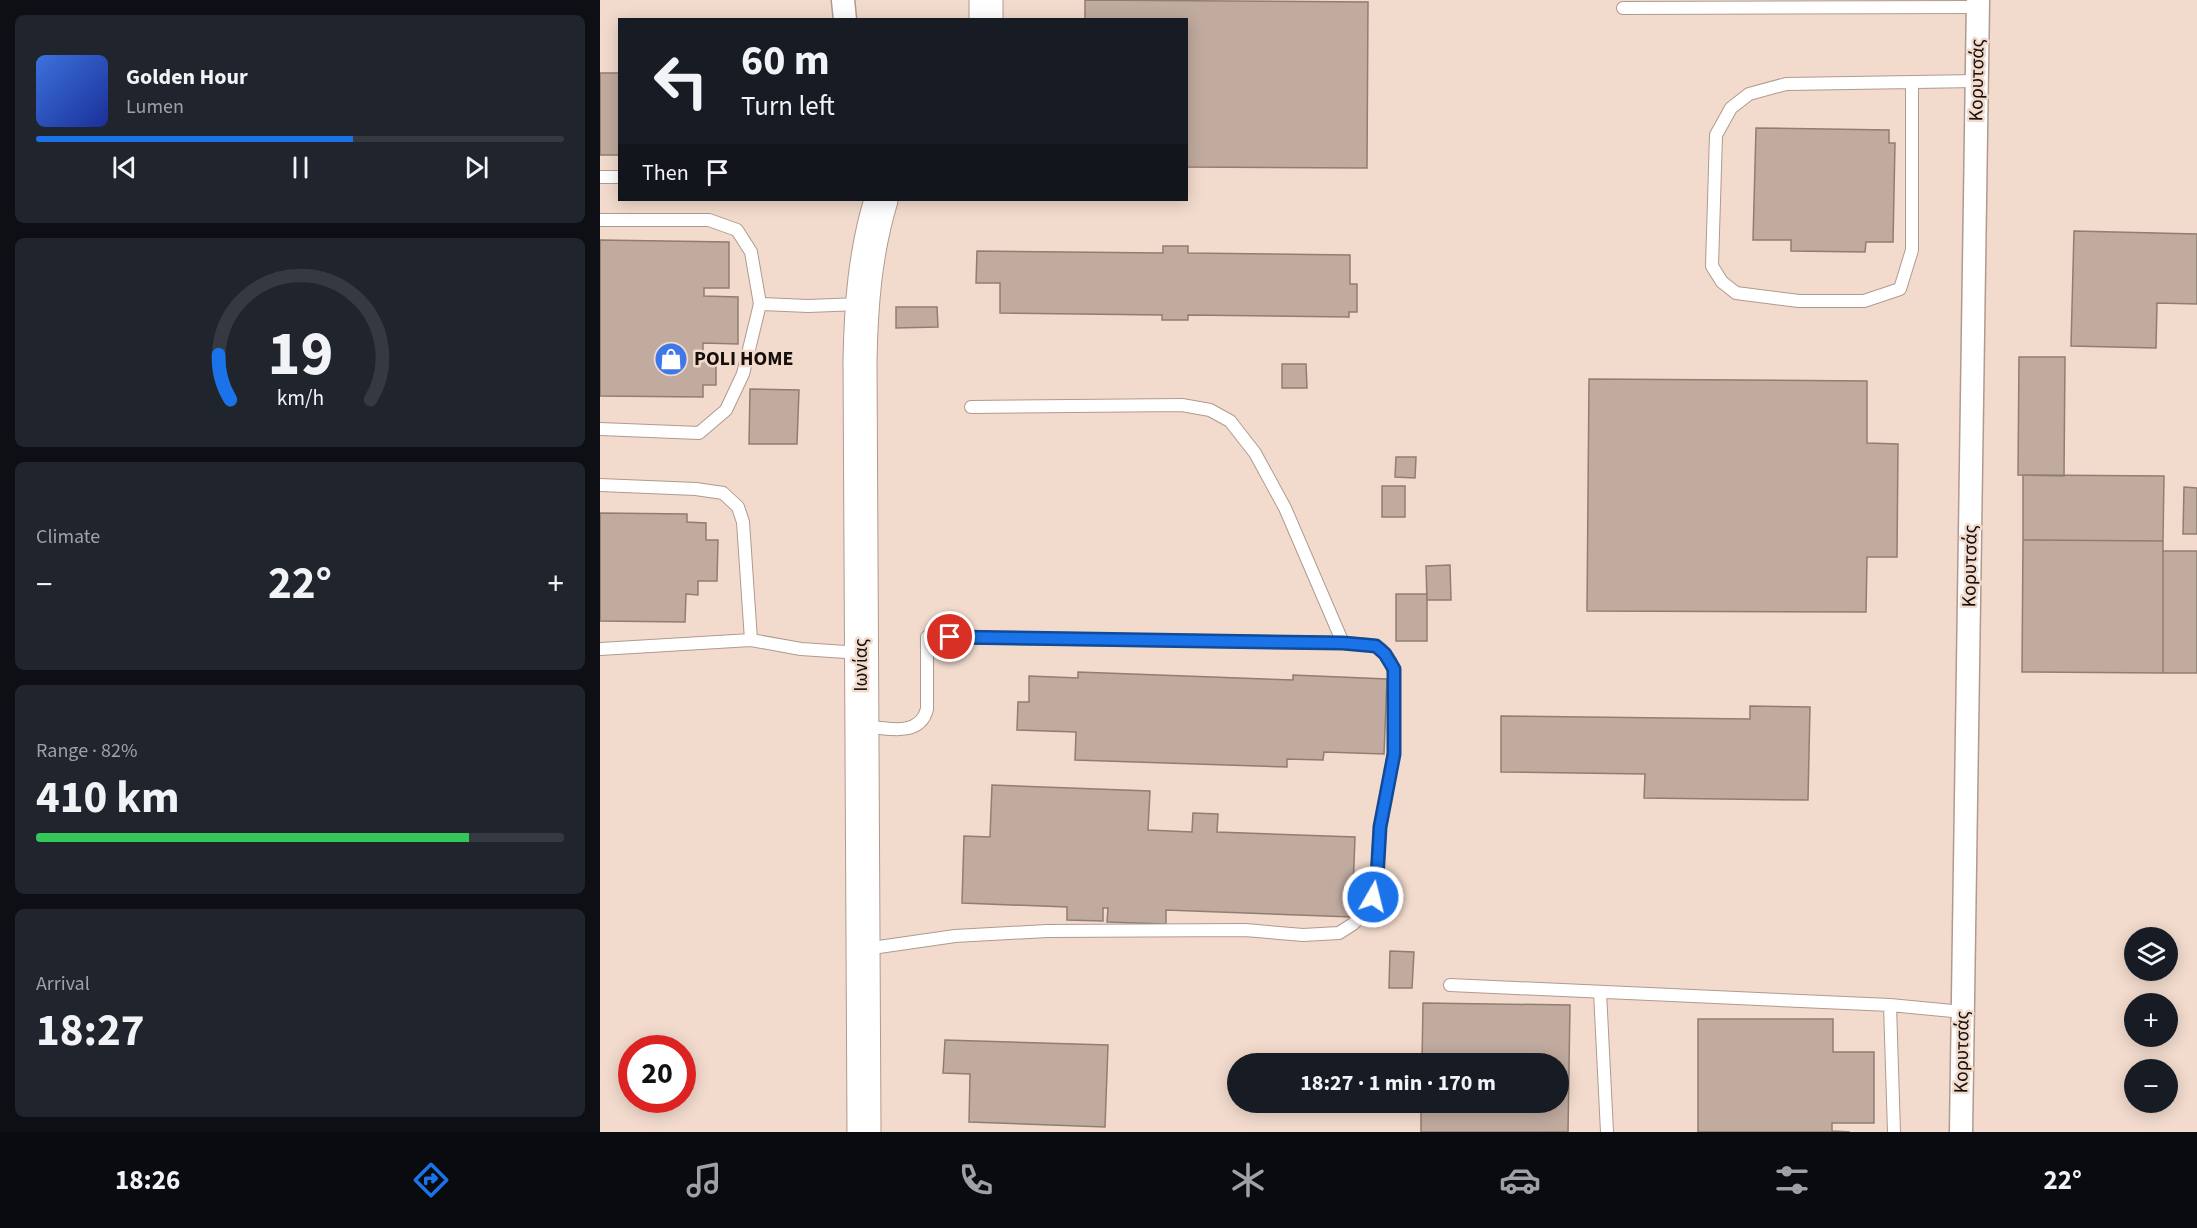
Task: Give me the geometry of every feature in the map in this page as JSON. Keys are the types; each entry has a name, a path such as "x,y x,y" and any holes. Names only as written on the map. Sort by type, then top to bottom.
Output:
{"street":[{"path":"843,0 845,18"},
{"path":"986,0 986,18"},
{"name":"Κορυτσάς","path":"1960,1132 1978,3"},
{"name":"Ιωνίας","path":"864,1132 861,304 867,257 881,201"}],"lane":[{"path":"1623,8 1978,3"},
{"path":"1912,82 1912,250 1900,289 1864,302 1799,301 1736,293 1722,282 1712,266 1716,135 1731,108 1749,94 1786,84 1912,82 1977,81"},
{"path":"600,177 618,177"},
{"path":"600,220 709,220 737,230 751,252 760,304 743,374 726,410 699,433 600,429"},
{"path":"760,304 808,306 861,304"},
{"path":"971,407 1182,405 1210,410 1230,421 1255,453 1285,508 1343,643"},
{"path":"600,485 696,489 723,493 738,507 743,522 752,640"},
{"path":"862,726 906,729 914,727 925,717 927,637 1370,645 1381,649 1391,662 1394,673 1394,754 1380,827 1377,878 1373,897 1365,912 1339,933 1303,935 1245,930 1047,932 955,936 863,949"},
{"path":"600,649 752,640 801,649 861,653"},
{"path":"1450,985 1890,1005 1963,1012"},
{"path":"1600,992 1607,1132"},
{"path":"1890,1005 1894,1132"}],"building":[{"path":"1085,0 1368,2 1367,168 1188,167 1188,18 1085,18"},
{"path":"600,73 618,73 618,155 600,155"},
{"path":"1756,128 1889,130 1889,143 1895,143 1893,242 1866,242 1865,252 1791,251 1791,240 1753,240"},
{"path":"2074,231 2197,234 2197,304 2157,303 2156,348 2071,346"},
{"path":"600,240 729,242 729,288 704,288 704,296 738,297 738,344 703,343 703,353 716,354 716,385 703,385 703,397 600,396"},
{"path":"1163,246 1188,246 1188,253 1350,255 1350,284 1357,284 1357,312 1349,312 1349,317 1188,315 1188,320 1162,320 1162,315 1000,313 1000,283 976,283 977,251 1163,253"},
{"path":"896,307 937,307 938,327 896,328"},
{"path":"2019,357 2065,357 2064,476 2018,475"},
{"path":"1282,364 1306,364 1307,388 1282,388"},
{"path":"1589,379 1867,381 1867,443 1898,444 1897,557 1867,557 1866,612 1587,611"},
{"path":"750,389 799,390 797,444 749,444"},
{"path":"1396,457 1416,457 1415,478 1395,477"},
{"path":"2023,475 2164,476 2163,541 2023,540"},
{"path":"1382,486 1405,486 1405,517 1382,517"},
{"path":"2184,487 2197,488 2197,534 2183,534"},
{"path":"600,513 687,514 687,522 706,523 706,540 718,540 717,581 698,581 698,595 686,594 685,622 600,621"},
{"path":"2023,540 2163,541 2163,673 2022,672"},
{"path":"2163,551 2197,551 2197,673 2163,673"},
{"path":"1450,565 1451,600 1427,600 1426,566"},
{"path":"1396,594 1427,594 1427,641 1396,641"},
{"path":"1078,672 1293,680 1293,675 1387,679 1384,754 1324,752 1323,760 1287,759 1287,767 1075,760 1076,732 1017,730 1018,702 1029,702 1029,676 1078,678"},
{"path":"1750,706 1810,707 1808,800 1644,798 1645,774 1501,772 1501,716 1750,719"},
{"path":"992,785 1150,791 1148,830 1192,832 1193,813 1218,814 1217,832 1355,837 1352,917 1166,910 1166,924 1107,922 1108,908 1103,908 1103,921 1067,920 1067,907 962,903 964,836 990,837"},
{"path":"1390,951 1414,952 1412,988 1389,988"},
{"path":"1423,1003 1570,1005 1569,1068 1569,1053 1422,1053"},
{"path":"1698,1019 1833,1019 1833,1052 1874,1052 1874,1123 1832,1123 1832,1131 1850,1132 1698,1132"},
{"path":"945,1040 1108,1045 1105,1127 969,1122 970,1074 943,1073"},
{"path":"1421,1113 1568,1113 1568,1132 1421,1132"}],"place":[{"name":"POLI HOME","path":"671,359"}],"route":[{"path":"950,637 1343,643 1370,645 1381,649 1394,669 1394,754 1380,827 1377,878 1373,897"}]}
